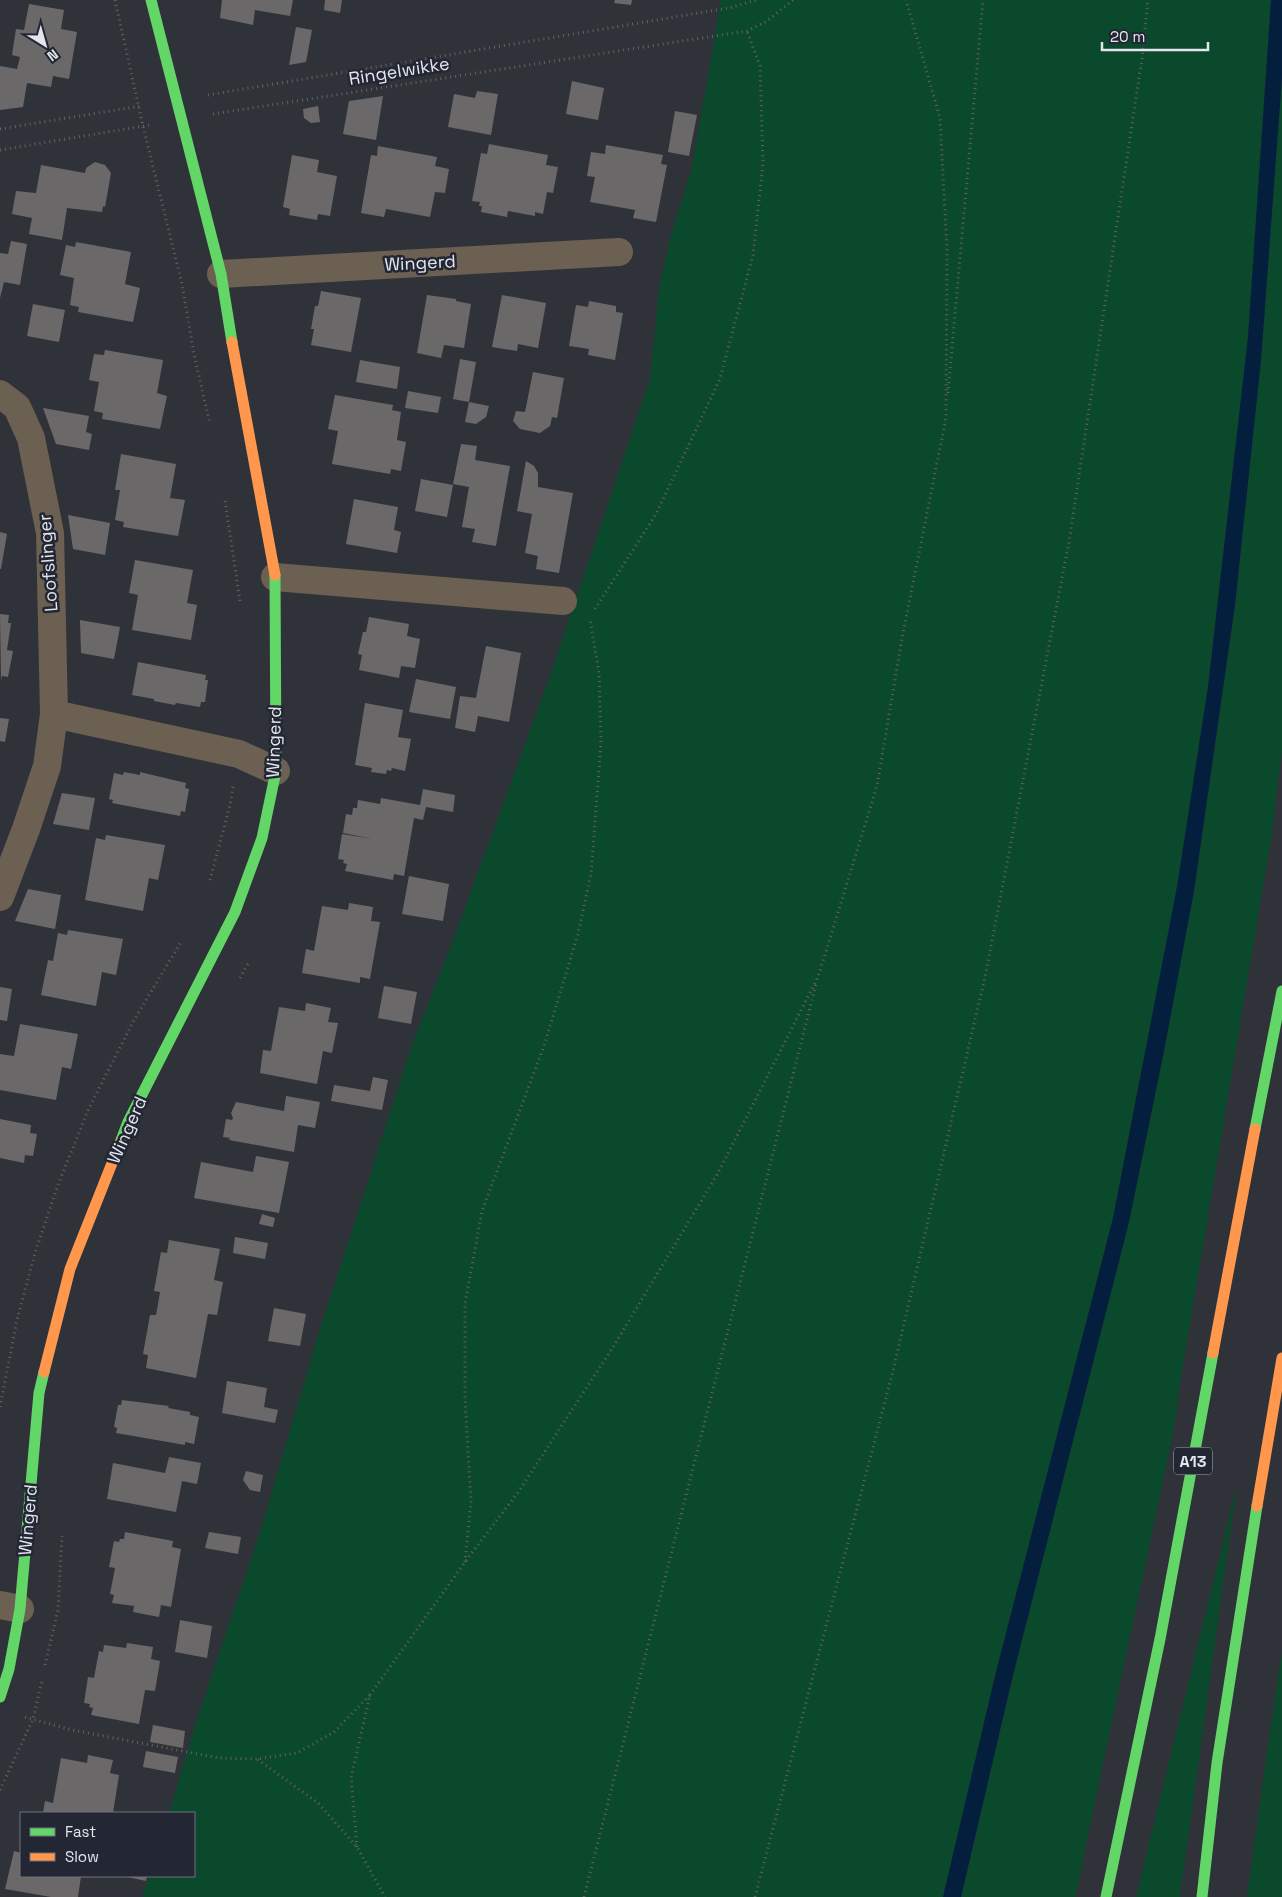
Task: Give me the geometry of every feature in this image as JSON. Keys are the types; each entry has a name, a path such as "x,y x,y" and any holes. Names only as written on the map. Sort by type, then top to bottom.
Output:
{"main road":[{"name":"Wingerd","path":"0,1697 11,1661 10,1607 39,1393 70,1269 128,1122 235,912 262,838 276,771 276,577 244,413 222,274 151,0"},
{"name":"A13","path":"1106,1897 1160,1639 1272,1035 1282,991"},
{"path":"1202,1897 1217,1763 1282,1358"}],"street":[{"name":"Wingerd","path":"222,274 619,252"},
{"name":"Loofslinger","path":"0,394 17,407 31,438 50,533 54,714 46,766 26,829 0,897"},
{"path":"276,577 563,601"},
{"path":"54,714 238,754 276,771"}],"path":[{"name":"Ringelwikke","path":"0,129 728,8 756,0"},
{"name":"Ringelwikke","path":"0,150 747,31 767,21 793,0"},
{"path":"906,0 940,118 947,250 946,418"},
{"path":"584,1897 818,977 877,786 902,638 946,418 983,0"},
{"path":"755,1897 893,1370 985,977 1069,542 1142,58 1148,0"},
{"path":"465,1562 471,1502 465,1399 465,1304 468,1285 482,1212 544,1046 578,934 591,874 601,743 599,673 590,617 656,514 720,379 752,254 763,163 760,66 747,31"},
{"path":"236,986 250,960"},
{"path":"16,1715 72,1730 218,1758 257,1759 297,1752 334,1732 370,1695 519,1490 621,1336 718,1173 818,977"},
{"path":"0,1790 33,1719 58,1610 62,1526"},
{"path":"357,1847 351,1778 370,1695"},
{"path":"257,1759 318,1803 357,1847 385,1897"}],"green space":[{"path":"721,0 1271,0 1248,337 1208,687 1177,887 1113,1218 996,1672 943,1897 143,1897 149,1877 195,1877 195,1812 169,1812 195,1725 259,1535 321,1326 413,1042 451,946 550,676 650,379 659,288 672,232 692,167"},
{"path":"1282,77 1282,749 1272,833 1174,1428 1075,1897 961,1897 1013,1675 1129,1222 1194,891 1235,605 1261,360"},
{"path":"1237,1484 1180,1897 1136,1897"},
{"path":"1282,1652 1282,1897 1247,1897 1269,1737"}],"water":[{"path":"1271,0 1282,0 1282,77 1261,360 1235,605 1194,891 1129,1222 1013,1675 961,1897 943,1897 996,1672 1113,1218 1177,887 1208,687 1248,337"}],"building":[{"path":"222,0 293,0 290,16 255,10 253,25 220,18"},
{"path":"325,0 342,0 340,13 324,10"},
{"path":"615,0 632,0 631,5 614,3"},
{"path":"29,4 64,10 61,29 77,32 69,79 53,76 51,87 27,83 23,107 0,110 0,66 17,69 20,57 12,55 16,29 24,30"},
{"path":"296,27 312,30 306,62 289,65"},
{"path":"572,81 604,88 598,120 566,114"},
{"path":"477,91 498,94 491,135 448,127 454,94 475,98"},
{"path":"383,96 376,140 343,134 349,101"},
{"path":"318,106 320,122 311,123 304,118 303,109"},
{"path":"675,111 697,115 689,156 668,152"},
{"path":"489,144 548,155 546,165 558,167 553,193 547,192 543,214 535,212 535,216 508,211 507,217 481,212 482,206 479,206 480,202 472,201 481,153 487,154"},
{"path":"606,145 663,155 661,164 667,165 656,222 633,218 635,210 590,202 595,177 587,176 591,152 605,154"},
{"path":"378,146 437,157 435,166 449,169 445,193 435,192 430,217 386,209 384,217 361,213 371,155 377,156"},
{"path":"292,155 319,160 317,172 337,176 330,216 318,214 317,220 289,215 290,209 283,207"},
{"path":"95,162 105,165 111,173 105,207 103,206 102,212 67,208 62,240 29,234 32,218 12,214 16,191 36,193 41,165 85,173 86,168"},
{"path":"11,241 27,244 20,285 4,282 0,298 0,253 8,254"},
{"path":"76,242 131,252 125,284 140,288 133,322 78,312 79,307 70,305 74,278 60,275 66,245 75,247"},
{"path":"321,291 361,298 351,352 311,345 314,329 311,329 315,306 318,306"},
{"path":"427,295 456,299 456,301 471,304 464,348 444,345 441,358 417,353"},
{"path":"502,295 546,303 538,348 518,344 517,351 492,347"},
{"path":"589,301 616,306 616,312 623,313 615,360 588,355 589,349 569,346 576,305 588,307"},
{"path":"33,304 65,310 59,342 27,336"},
{"path":"105,350 163,360 157,393 167,396 160,429 102,419 103,413 94,411 99,382 89,380 94,354 104,355"},
{"path":"460,359 476,362 469,402 453,399"},
{"path":"360,360 400,367 397,389 356,382"},
{"path":"533,372 564,378 557,418 552,417 550,426 540,433 520,429 513,421 516,411 525,412"},
{"path":"408,391 441,397 438,413 405,408"},
{"path":"335,395 393,405 392,410 401,412 397,440 406,442 401,471 391,469 390,474 332,464 338,431 328,429"},
{"path":"469,402 489,406 486,417 476,424 465,422"},
{"path":"43,408 89,416 86,432 92,434 89,450 56,444"},
{"path":"461,444 477,446 475,460 510,466 496,546 472,542 475,529 462,527 469,487 453,484"},
{"path":"121,454 176,464 170,498 185,500 178,536 123,527 124,522 115,520 120,490 115,490"},
{"path":"526,461 534,466 538,473 538,487 573,493 559,573 536,569 538,556 525,553 532,514 517,511"},
{"path":"421,479 453,485 447,517 415,511"},
{"path":"354,499 398,507 394,530 401,532 397,553 346,544"},
{"path":"68,515 110,523 105,555 73,549"},
{"path":"0,532 7,534 1,569 0,569"},
{"path":"135,560 193,570 187,603 197,605 191,640 132,630 138,595 129,593"},
{"path":"0,614 9,615 8,623 11,623 7,650 13,651 8,677 2,676 1,681"},
{"path":"369,617 409,624 407,636 420,639 415,668 401,666 399,678 359,670 362,655 358,654"},
{"path":"80,620 120,627 114,659 81,653"},
{"path":"486,646 521,653 509,722 478,716 475,732 455,728 460,696 476,698"},
{"path":"138,662 206,675 205,680 208,680 205,702 201,702 200,707 176,703 175,705 132,695"},
{"path":"416,679 456,687 450,719 409,712"},
{"path":"365,703 403,710 398,737 411,739 405,771 392,768 391,771 387,770 386,774 371,772 372,768 355,765"},
{"path":"0,718 9,719 5,742 0,741"},
{"path":"124,772 140,775 140,772 186,783 185,788 189,789 185,812 181,811 180,816 112,803 113,800 109,799 114,773 123,775"},
{"path":"423,789 455,795 453,812 426,807 423,820 414,818 404,876 394,874 393,880 345,871 347,864 343,863 344,860 338,859 342,834 373,839 343,833 346,814 352,815 353,808 357,808 358,800 380,804 381,798 420,805"},
{"path":"62,793 95,798 89,830 53,824"},
{"path":"106,835 165,845 158,880 149,878 143,911 85,900 96,838 105,840"},
{"path":"409,876 449,884 443,921 402,914"},
{"path":"28,889 61,895 55,929 15,921"},
{"path":"349,903 373,907 371,921 380,922 370,979 360,977 360,983 302,973 306,949 314,951 322,906 348,910"},
{"path":"68,930 123,939 116,975 102,972 96,1006 41,995 48,960 53,961 58,933 67,935"},
{"path":"384,986 417,992 411,1024 378,1018"},
{"path":"0,987 12,989 7,1021 0,1020"},
{"path":"306,1003 331,1008 328,1022 338,1023 332,1053 323,1051 317,1084 260,1073 263,1050 271,1051 279,1007 305,1011"},
{"path":"20,1024 78,1034 71,1069 62,1067 56,1100 0,1090 0,1054 14,1056"},
{"path":"373,1077 388,1080 382,1110 331,1101 334,1085 370,1091"},
{"path":"286,1096 320,1102 315,1128 298,1125 294,1152 229,1140 230,1138 223,1137 226,1119 232,1120 231,1113 236,1102 284,1111"},
{"path":"0,1119 31,1125 30,1133 37,1134 33,1156 25,1155 24,1163 0,1158"},
{"path":"256,1156 289,1162 279,1213 194,1198 201,1162 253,1172"},
{"path":"262,1214 275,1218 273,1227 259,1224"},
{"path":"235,1237 268,1243 265,1259 233,1253"},
{"path":"169,1240 220,1249 214,1280 223,1282 217,1315 208,1314 196,1378 146,1368 148,1355 143,1354 150,1315 156,1315 158,1304 160,1292 154,1291 161,1252 167,1253"},
{"path":"274,1308 306,1314 300,1346 268,1341"},
{"path":"227,1381 267,1388 264,1407 278,1410 275,1423 222,1413"},
{"path":"122,1400 169,1406 168,1408 190,1412 190,1415 199,1417 194,1444 185,1442 185,1445 116,1433 117,1428 114,1427 118,1405 121,1405"},
{"path":"169,1457 201,1463 197,1484 182,1481 176,1512 107,1499 113,1463 165,1473"},
{"path":"246,1471 263,1475 260,1492 250,1490 243,1480"},
{"path":"125,1532 173,1541 172,1547 181,1549 171,1607 161,1605 159,1617 133,1612 134,1606 112,1603 114,1595 110,1594 115,1568 109,1567 114,1541 119,1542 120,1539 124,1539"},
{"path":"209,1532 241,1537 238,1554 205,1548"},
{"path":"180,1620 212,1626 207,1658 175,1652"},
{"path":"127,1643 153,1647 151,1659 160,1661 155,1691 145,1690 139,1724 91,1715 93,1708 89,1707 90,1704 84,1703 88,1677 94,1678 99,1651 103,1652 104,1645 126,1648"},
{"path":"153,1725 185,1731 183,1748 150,1742"},
{"path":"146,1751 178,1757 175,1773 143,1767"},
{"path":"88,1755 113,1760 110,1773 119,1775 113,1812 43,1812 45,1801 53,1803 61,1758 87,1763"},
{"path":"14,1851 20,1853 20,1877 81,1877 78,1897 51,1897 5,1889"},
{"path":"128,1877 147,1877 146,1881"}],"traffic: fast":[{"path":"151,0 221,274 232,342"},
{"path":"120,1143 128,1122 235,912 262,838 276,771 275,575"},
{"path":"1255,1129 1282,991"},
{"path":"1106,1897 1160,1639 1213,1353"},
{"path":"0,1697 9,1669 20,1609 39,1393 44,1372"},
{"path":"1202,1897 1217,1763 1257,1506"}],"traffic: slow":[{"path":"232,342 275,575"},
{"path":"1213,1353 1255,1129"},
{"path":"44,1372 70,1269 120,1143"},
{"path":"1257,1506 1282,1358"}]}
